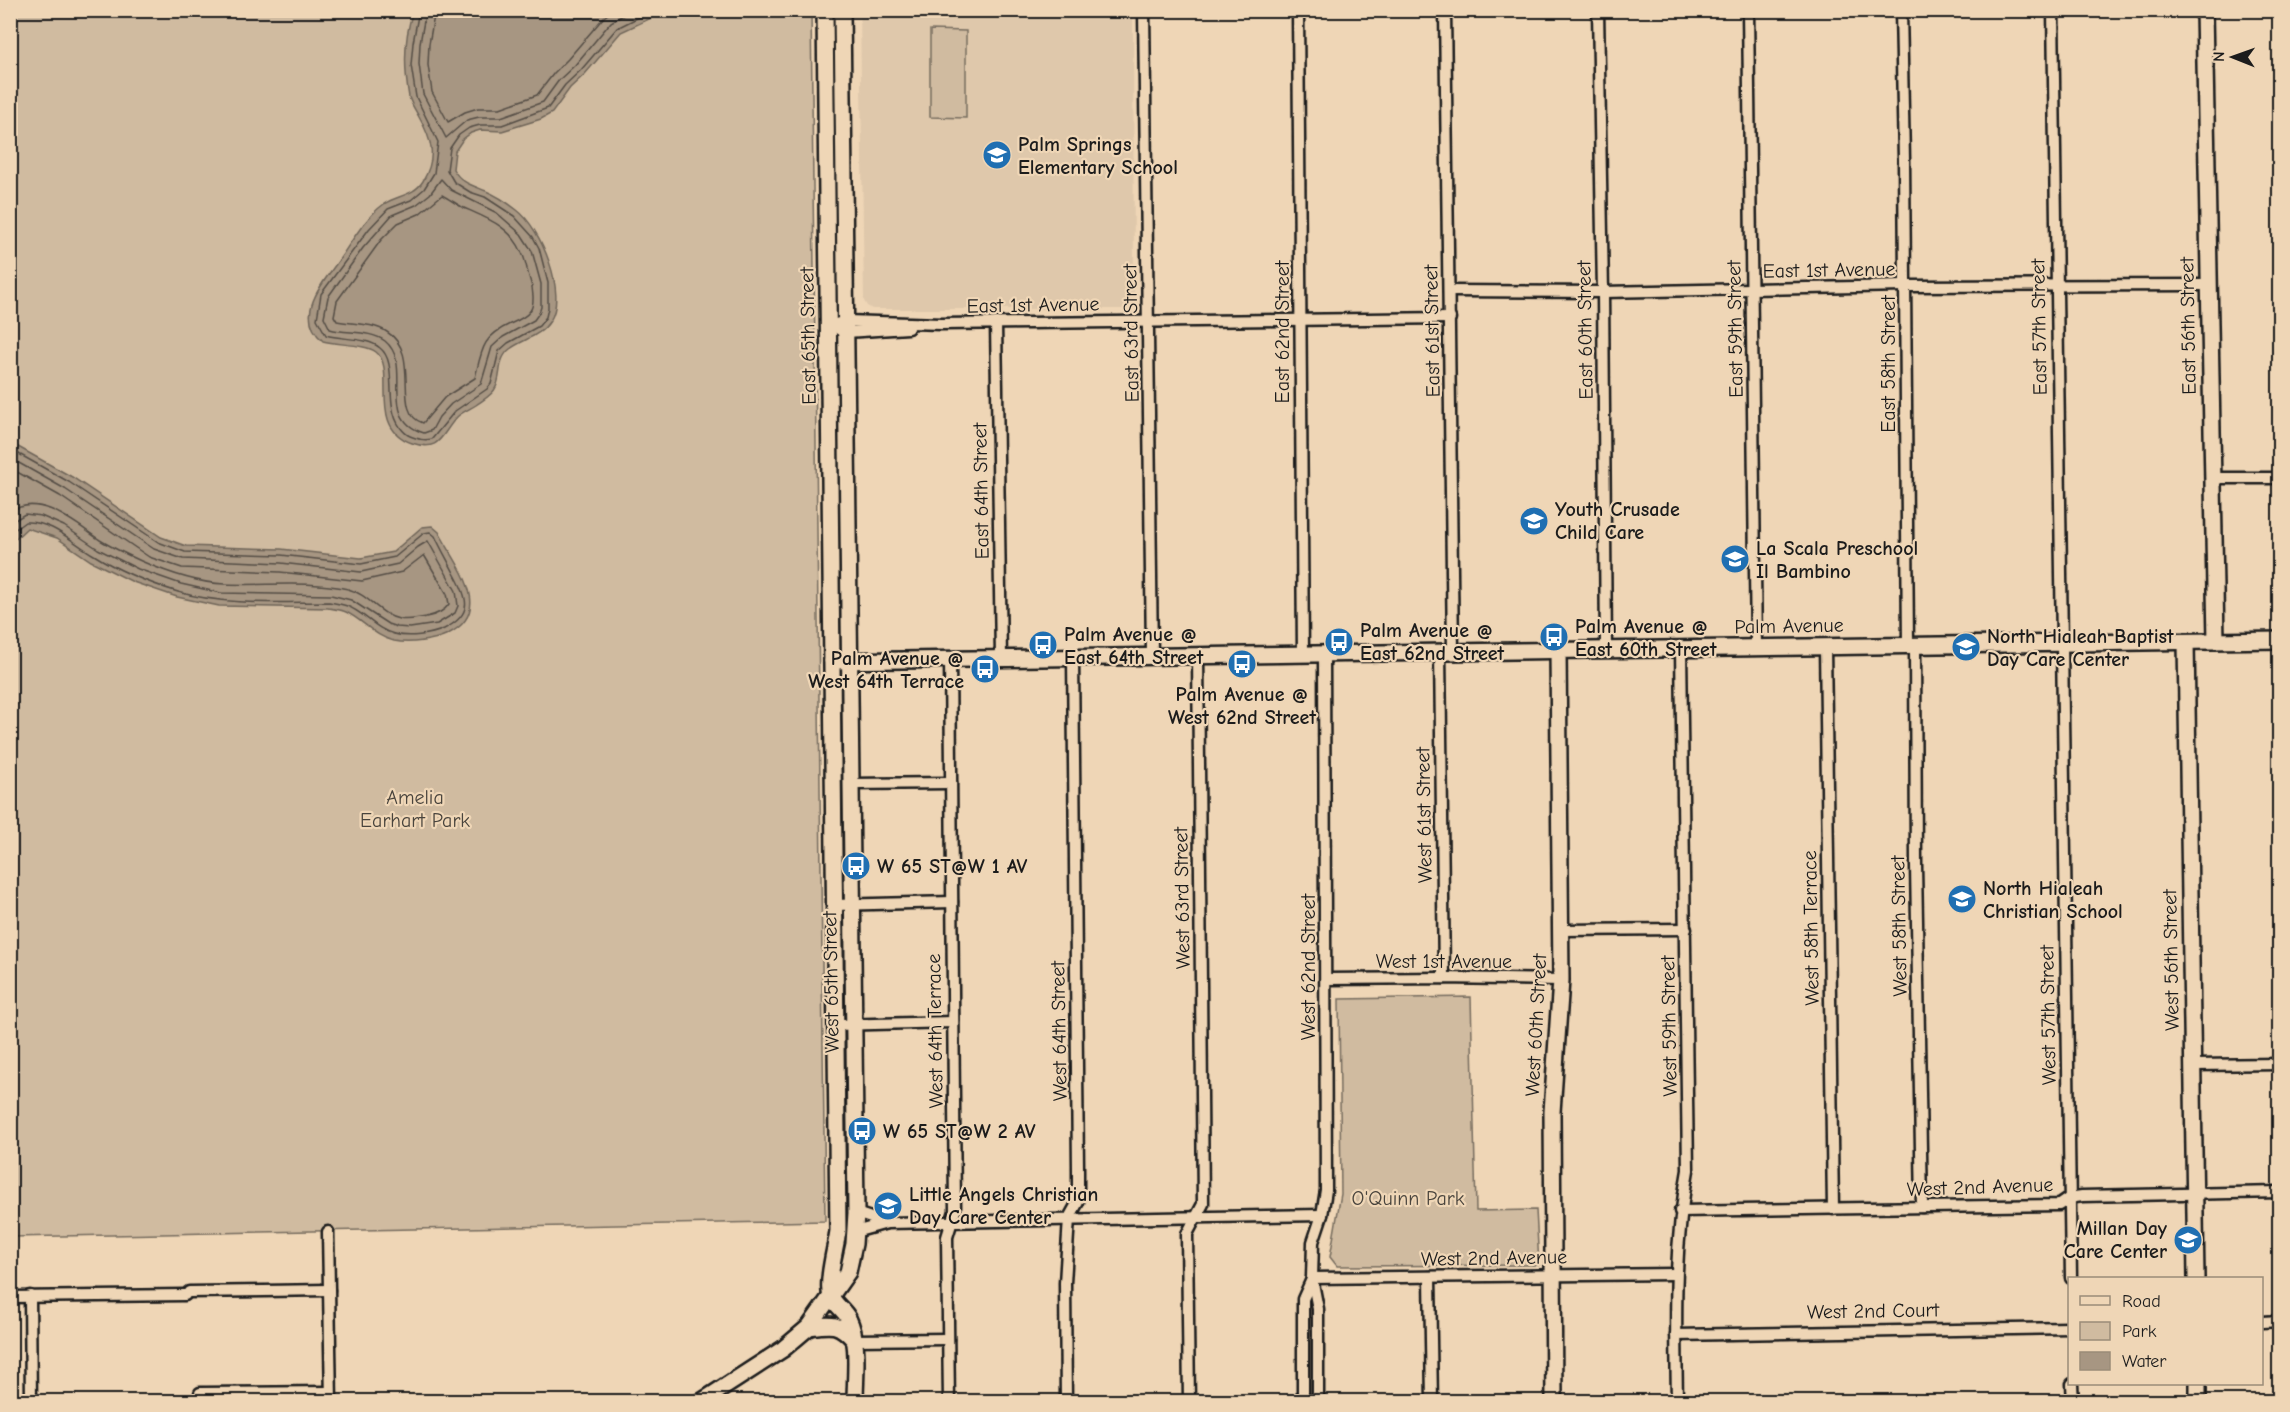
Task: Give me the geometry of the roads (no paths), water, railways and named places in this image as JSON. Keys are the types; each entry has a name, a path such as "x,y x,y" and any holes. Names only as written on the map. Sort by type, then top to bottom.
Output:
{"main road":[{"name":"East 65th Street","path":"825,10 832,661"},
{"name":"East 65th Street","path":"842,10 849,661"},
{"name":"East 56th Street","path":"2204,10 2216,641"},
{"name":"Palm Avenue","path":"832,661 2280,640"},
{"name":"West 56th Street","path":"2186,642 2196,1277"},
{"name":"West 60th Street","path":"1554,1401 1552,1112 1561,981 1558,650"},
{"name":"West 65th Street","path":"831,1296 831,1271 838,1231 832,661"},
{"name":"West 65th Street","path":"831,1296 848,1272 856,1214 849,661"},
{"path":"701,1401 783,1349 808,1327 831,1296 847,1316 854,1340 855,1401"},
{"path":"808,1327 827,1324 839,1326 854,1340"},
{"path":"2198,1385 2198,1401"}],"street":[{"name":"East 63rd Street","path":"1144,10 1152,656"},
{"name":"East 62nd Street","path":"1298,10 1303,654"},
{"name":"East 61st Street","path":"1445,10 1450,318 1446,652"},
{"name":"East 60th Street","path":"1598,10 1606,650"},
{"name":"East 59th Street","path":"1748,10 1756,648"},
{"name":"East 58th Street","path":"1901,10 1912,645"},
{"name":"East 57th Street","path":"2053,10 2061,643"},
{"name":"East 1st Avenue","path":"1449,291 1603,292 1905,286 2209,285"},
{"name":"East 1st Avenue","path":"829,326 1450,318"},
{"name":"East 64th Street","path":"996,324 1001,658"},
{"path":"2212,478 2280,478"},
{"name":"West 57th Street","path":"2061,643 2071,1277"},
{"name":"West 58th Street","path":"1912,645 1922,1207"},
{"name":"West 58th Terrace","path":"1825,647 1833,1209"},
{"name":"West 59th Street","path":"1677,1401 1675,1274 1680,1211 1688,1170 1681,649"},
{"name":"West 61st Street","path":"1444,978 1446,652"},
{"name":"West 62nd Street","path":"1318,1401 1318,1310 1312,1278 1313,1242 1323,1215 1326,1190 1324,654"},
{"name":"West 63rd Street","path":"1196,1217 1203,1204 1198,656"},
{"name":"West 64th Street","path":"1066,1401 1065,1283 1069,1218 1078,1202 1073,657"},
{"name":"West 64th Terrace","path":"949,1401 947,1237 955,1211 950,659"},
{"path":"850,784 951,783"},
{"path":"834,905 952,902"},
{"path":"1561,930 1686,928"},
{"name":"West 1st Avenue","path":"1327,979 1444,978 1561,981"},
{"path":"835,1025 953,1022"},
{"path":"2194,1065 2280,1064"},
{"name":"West 2nd Avenue","path":"1680,1211 2059,1205 2069,1198 2082,1196 2280,1192"},
{"path":"856,1214 887,1223"},
{"path":"855,1232 887,1223 1323,1215"},
{"path":"1189,1401 1186,1234 1196,1217"},
{"path":"200,1393 330,1397 328,1232"},
{"name":"West 2nd Avenue","path":"1312,1278 1675,1274"},
{"path":"1430,1277 1432,1401"},
{"name":"West 62nd Street","path":"1303,1401 1303,1299 1312,1278"},
{"path":"10,1297 329,1290"},
{"path":"30,1296 31,1401"},
{"path":"2263,1322 2280,1321"},
{"name":"West 2nd Court","path":"1676,1335 2068,1328"},
{"path":"854,1340 948,1339"},
{"path":"2072,1385 2073,1401"}],"water":[{"path":"413,11 666,11 621,32 570,88 552,113 541,119 502,131 480,130 471,133 463,139 455,151 453,169 460,178 510,205 526,219 535,231 543,246 554,279 555,309 550,321 541,331 510,349 503,357 498,382 493,392 459,415 439,440 429,446 412,443 398,435 390,424 386,412 382,360 376,352 365,347 323,341 314,331 310,320 314,298 320,287 360,229 384,204 415,190 423,181 430,164 430,141 410,100 407,86 406,43"},
{"path":"11,443 72,477 161,537 186,546 281,549 361,558 393,552 422,527 432,526 439,532 468,586 471,600 469,613 462,624 448,634 429,640 400,642 381,636 346,612 328,608 219,606 177,597 133,582 91,561 57,538 27,528 11,543"}],"place":[{"name":"Palm Springs Elementary School","path":"997,155"},
{"name":"Youth Crusade Child Care","path":"1534,521"},
{"name":"La Scala Preschool Il Bambino","path":"1735,559"},
{"name":"Palm Avenue @ East 60th Street","path":"1554,637"},
{"name":"Palm Avenue @ East 62nd Street","path":"1339,642"},
{"name":"Palm Avenue @ East 64th Street","path":"1043,645"},
{"name":"North Hialeah Baptist Day Care Center","path":"1966,647"},
{"name":"Palm Avenue @ West 62nd Street","path":"1242,664"},
{"name":"Palm Avenue @ West 64th Terrace","path":"985,669"},
{"name":"W 65 ST@W 1 AV","path":"856,866"},
{"name":"North Hialeah Christian School","path":"1962,899"},
{"name":"W 65 ST@W 2 AV","path":"862,1131"},
{"name":"Little Angels Christian Day Care Center","path":"888,1206"},
{"name":"Millan Day Care Center","path":"2188,1240"}],"park label":[{"name":"Amelia Earhart Park","path":"415,808"},
{"name":"O'Quinn Park","path":"1408,1198"}]}
